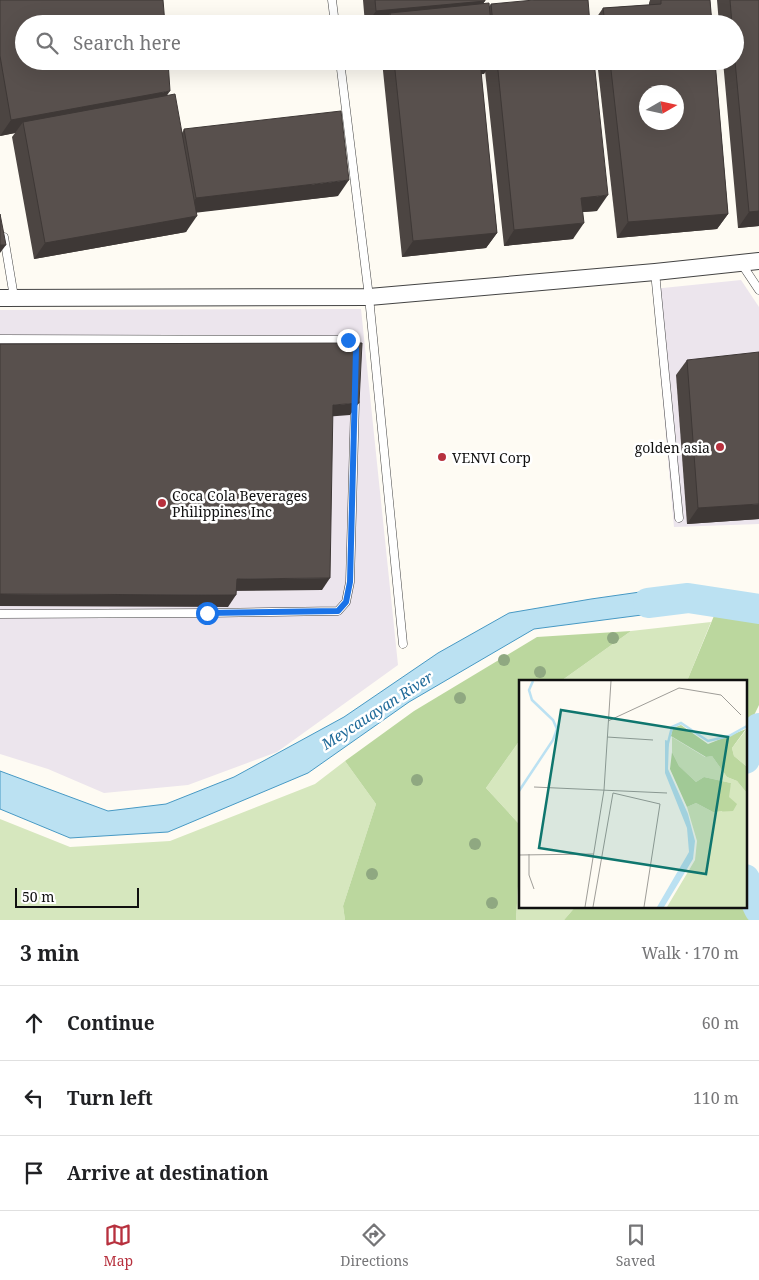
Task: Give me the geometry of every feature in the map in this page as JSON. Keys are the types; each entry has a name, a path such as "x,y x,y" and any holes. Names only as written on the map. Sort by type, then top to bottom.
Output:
{"street":[{"path":"7,297 369,297 759,261"}],"lane":[{"path":"332,0 334,15"},
{"path":"341,70 369,297 403,644"},
{"path":"3,233 7,297"},
{"path":"741,263 759,290"},
{"path":"655,272 679,518"},
{"path":"0,339 348,340 354,343 356,359"},
{"path":"0,614 338,611 346,602 350,582 355,397"}],"shaded area":[{"name":"golden asia","path":"741,280 759,307 759,524 674,527 653,289"},
{"path":"361,309 398,665 277,752 188,785 104,793 48,769 0,754 0,310"}],"green space":[{"path":"716,611 759,618 759,705 746,732 746,680 687,680"},
{"path":"711,622 687,680 562,680 631,631"},
{"path":"631,631 562,680 519,680 519,741 486,788 519,824 516,920 345,920 343,906 376,804 345,761 414,711 537,637"},
{"path":"519,741 519,824 486,788"},
{"path":"345,761 376,804 343,906 345,920 0,920 0,819 70,847 170,841 315,784"},
{"path":"519,869 519,908 574,908 564,920 516,920"},
{"path":"746,903 755,920 564,920 574,908 746,908"}],"water":[{"path":"689,585 688,609 534,629 409,702 308,773 168,832 70,838 0,809 0,771 108,811 166,804 234,777 344,717 438,653 509,613"}],"building":[{"path":"0,0 163,0 164,15 15,15 15,70 169,70 170,91 11,120 0,56"},
{"path":"375,0 485,0 485,1 376,11"},
{"path":"534,0 588,0 589,15 492,15 491,4"},
{"path":"661,0 710,0 711,15 604,15 603,8 661,4"},
{"path":"730,0 759,0 759,211 749,212 736,70 744,70 744,15 731,15"},
{"path":"489,3 490,15 390,15 390,13"},
{"path":"395,70 481,70 497,233 413,241"},
{"path":"498,70 595,70 608,195 581,198 584,223 514,230"},
{"path":"611,70 716,70 728,214 628,222"},
{"path":"175,94 197,216 45,243 23,122"},
{"path":"341,111 349,180 196,198 184,129"},
{"path":"0,214 6,245 0,245"},
{"name":"Coca Cola Beverages Philippines Inc","path":"362,343 359,403 333,405 330,578 237,579 236,595 0,594 0,344"},
{"name":"golden asia","path":"759,352 759,504 698,508 687,360"}],"waterway":[{"name":"Meycauayan River","path":"648,603 688,598 759,609"},
{"name":"Meycauayan River","path":"746,757 759,728"},
{"name":"Meycauayan River","path":"746,881 759,909"}],"place":[{"name":"golden asia","path":"720,447"},
{"name":"VENVI Corp","path":"442,457"},
{"name":"Coca Cola Beverages Philippines Inc","path":"162,503"}],"route":[{"path":"207,613 338,611 346,602 350,582 356,349 354,343 348,340"}]}
